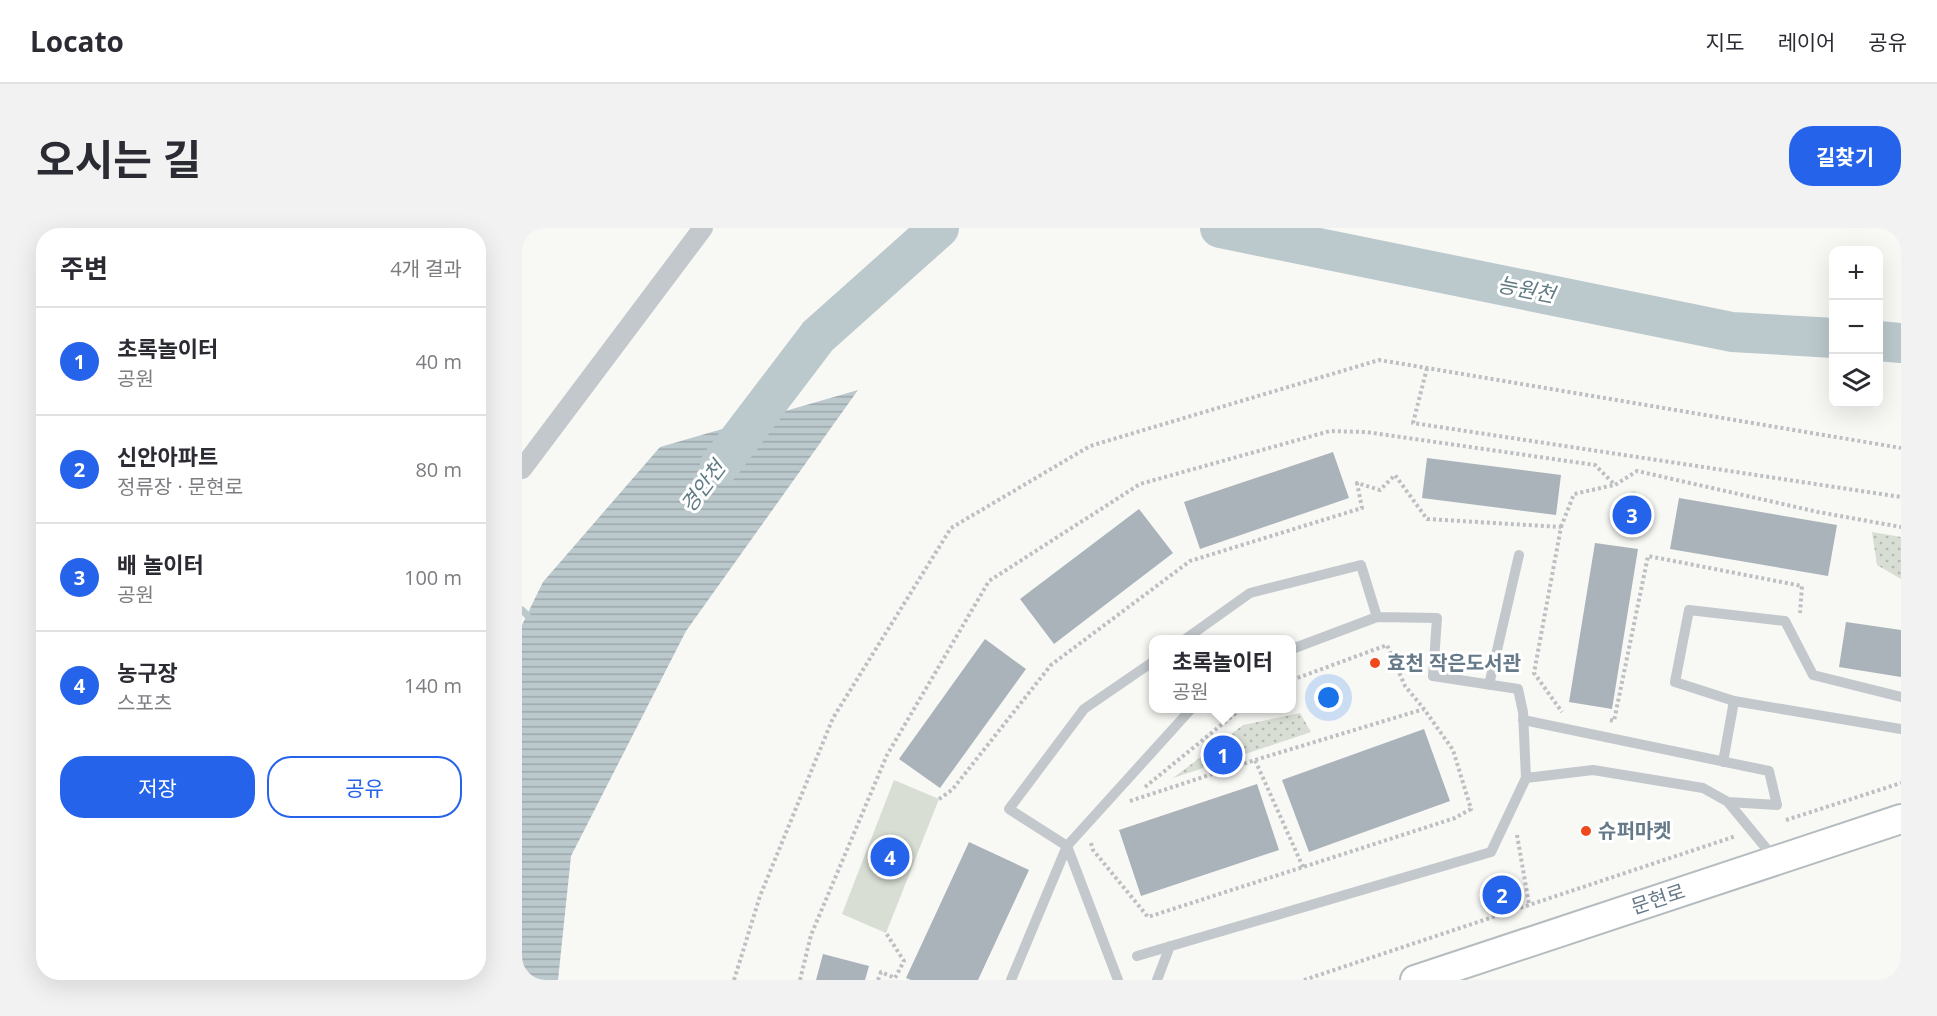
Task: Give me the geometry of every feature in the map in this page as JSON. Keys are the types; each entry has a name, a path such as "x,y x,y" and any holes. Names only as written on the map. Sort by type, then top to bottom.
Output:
{"street":[{"path":"522,470 703,228"},
{"name":"문현로","path":"1415,980 1901,819"}],"lane":[{"path":"1490,684 1518,555"},
{"path":"1190,635 1250,593 1361,565 1377,617"},
{"path":"1901,697 1813,675 1785,621 1689,610 1675,682 1734,701 1901,729"},
{"path":"1137,956 1491,852 1526,778 1523,720 1518,689 1433,676 1437,618 1377,617 1296,648"},
{"path":"1118,980 1067,846 1009,809 1084,710 1149,664"},
{"path":"1723,762 1734,701"},
{"path":"1011,980 1067,846 1187,713"},
{"path":"1523,720 1769,771 1777,805 1728,802"},
{"path":"1526,778 1593,770 1703,788 1728,802 1776,860"},
{"path":"1157,980 1170,946"}],"path":[{"path":"734,980 760,896 833,718 951,528 1090,446 1378,360 1901,448"},
{"path":"1427,368 1413,423 1901,497"},
{"path":"800,980 811,936 887,755 989,581 1140,484 1330,431 1342,431 1366,432 1595,465 1615,484"},
{"path":"1564,714 1534,673 1561,527 1574,494 1615,484 1637,471 1807,509 1901,527"},
{"path":"939,800 952,789 1051,665 1190,561 1362,508 1357,483 1380,490 1395,475 1427,519 1561,527"},
{"path":"1604,719 1614,721 1648,556 1802,586 1799,624"},
{"path":"1087,833 1093,850 1148,917 1455,818 1471,809 1453,750 1424,709 1404,686 1387,645 1296,679"},
{"path":"1236,713 1127,802 1255,760 1424,709"},
{"path":"1255,760 1303,867"},
{"path":"1780,822 1901,783"},
{"path":"1516,832 1529,904"},
{"path":"1304,980 1747,833"},
{"path":"879,980 881,972 895,978 904,961 886,933"}],"shaded area":[{"path":"1634,491 1647,500 1650,519 1628,535 1612,511 1624,495"},
{"path":"1872,532 1901,537 1901,579 1877,565"},
{"path":"1300,713 1311,732 1173,778 1243,725"},
{"path":"894,780 939,799 886,933 842,914"}],"water":[{"path":"858,390 686,631 571,856 558,980 522,980 522,625 543,582 660,447"}],"building":[{"path":"1333,452 1349,498 1200,549 1184,502"},
{"path":"1427,458 1561,475 1556,515 1422,498"},
{"path":"1679,498 1837,525 1828,576 1670,549"},
{"path":"1139,509 1173,553 1054,644 1020,599"},
{"path":"1595,543 1638,549 1612,709 1569,702"},
{"path":"1846,622 1901,630 1901,677 1839,667"},
{"path":"985,639 1026,669 940,788 899,759"},
{"path":"1424,729 1450,801 1309,852 1282,780"},
{"path":"1257,784 1279,850 1141,896 1119,830"},
{"path":"969,842 1029,870 978,980 911,980 906,978"},
{"path":"823,954 869,966 865,980 816,980"}],"waterway":[{"name":"경안천","path":"720,465 818,336 939,228"},
{"name":"능원천","path":"1220,228 1732,332 1829,338"},
{"name":"능원천","path":"1883,341 1901,343"},
{"path":"522,610 527,615"}],"place":[{"name":"배 놀이터","path":"1632,515"},
{"name":"효천 작은도서관","path":"1375,663"},
{"name":"초록놀이터","path":"1223,755"},
{"name":"슈퍼마켓","path":"1586,831"},
{"name":"농구장","path":"890,857"},
{"name":"신안아파트","path":"1502,895"}]}
